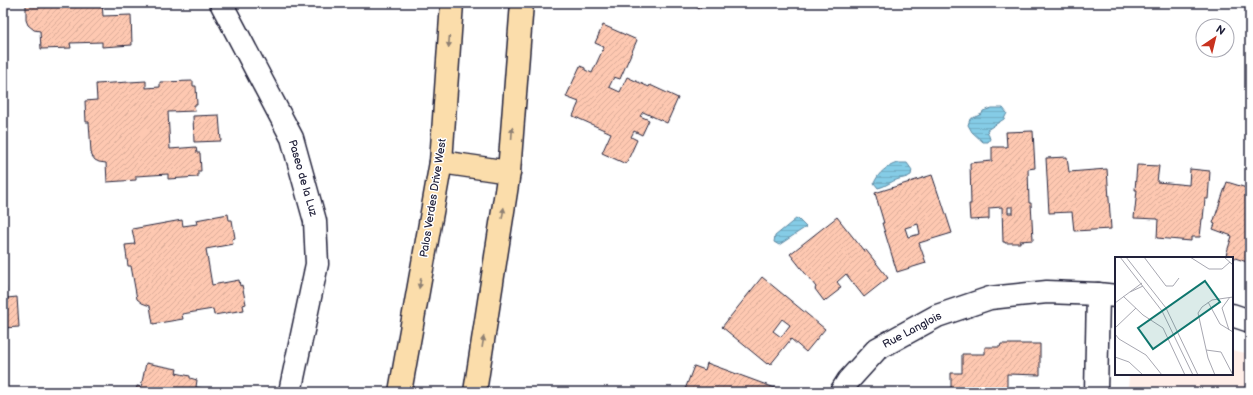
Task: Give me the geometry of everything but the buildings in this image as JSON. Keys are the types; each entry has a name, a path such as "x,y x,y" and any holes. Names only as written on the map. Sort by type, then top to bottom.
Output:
{"main road":[{"name":"Palos Verdes Drive West","path":"400,392 441,162 452,3"},
{"path":"475,392 509,172 522,3"},
{"path":"441,162 509,172"}],"street":[{"name":"Paseo de la Luz","path":"221,3 292,138 315,221 316,264 290,392"},
{"name":"Rue Langlois","path":"841,392 848,381 877,348 937,316 990,298 1047,292 1107,295"},
{"path":"1096,392 1107,295"},
{"path":"1233,316 1250,320"}],"shaded area":[{"path":"1233,350 1250,354 1250,392 1128,392 1129,375 1233,375"}],"water":[{"path":"992,108 1003,108 1007,113 1004,119 987,130 990,139 988,142 983,142 972,132 968,125 970,119 982,114 983,111"},
{"path":"897,163 907,163 912,170 911,175 878,188 874,183 878,176 886,168"},
{"path":"797,218 806,227 779,245 774,242 775,236"}]}
